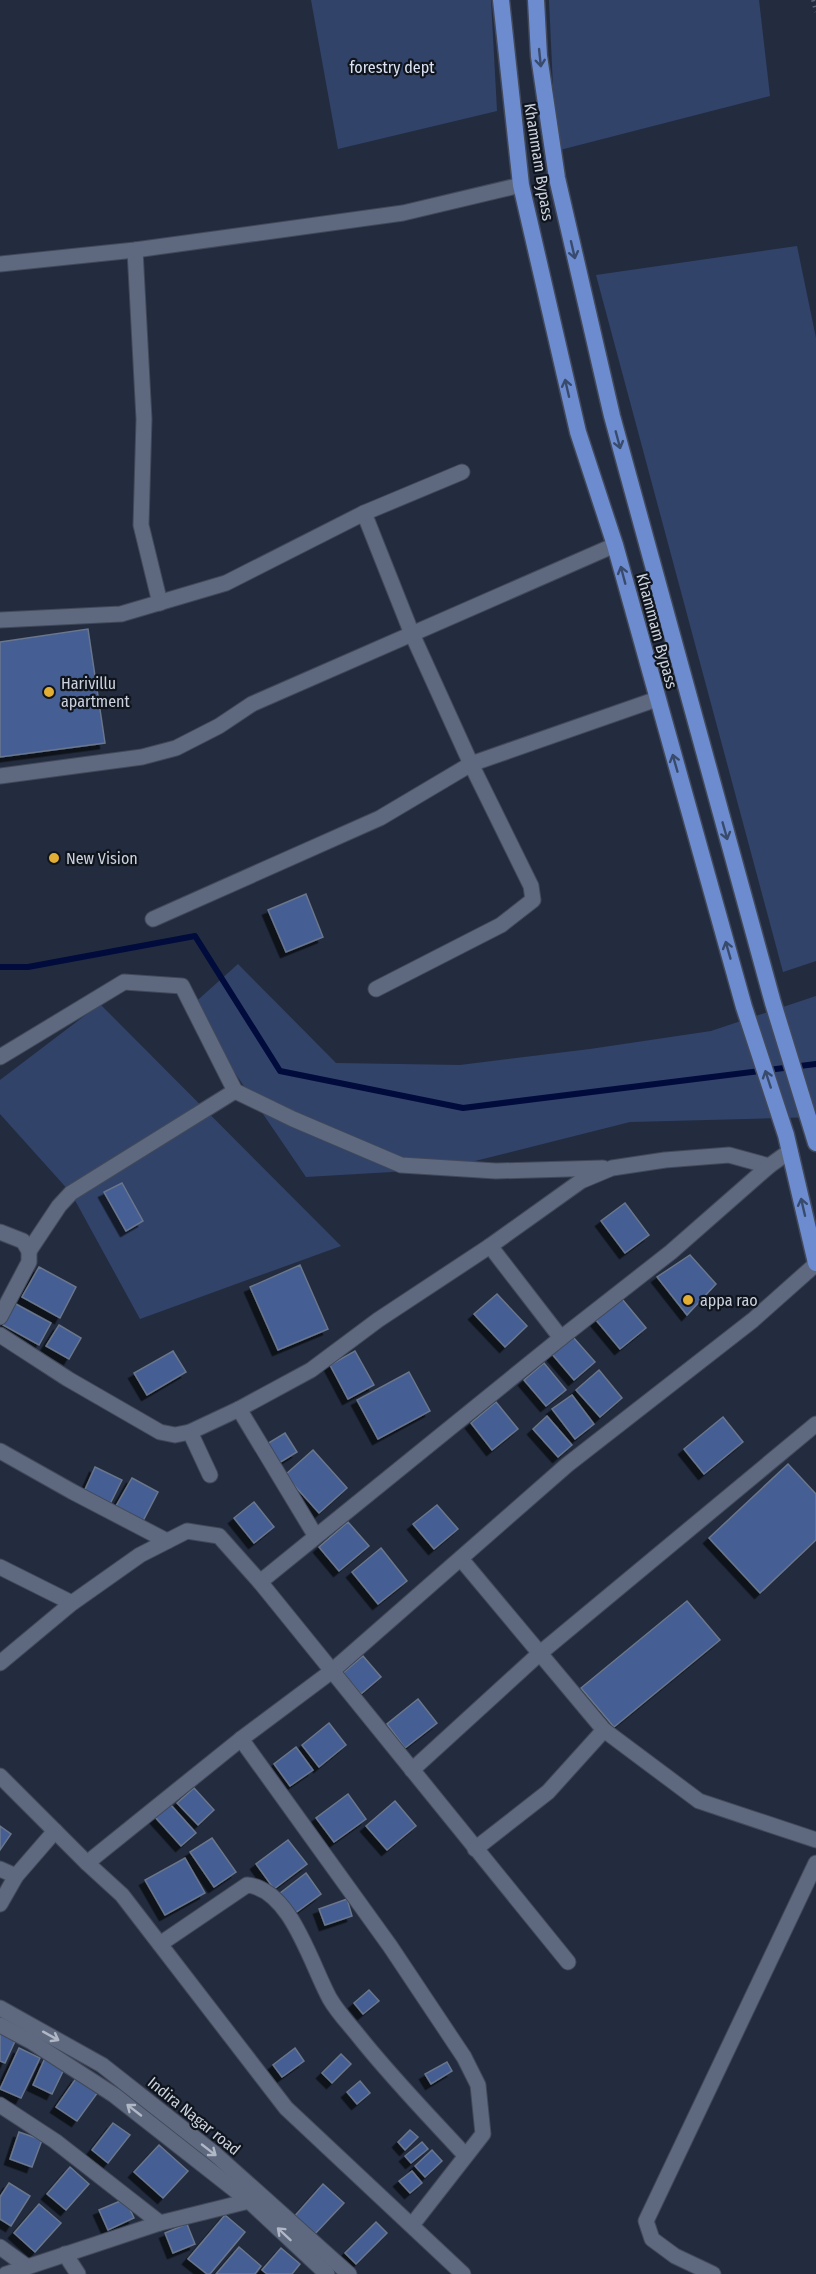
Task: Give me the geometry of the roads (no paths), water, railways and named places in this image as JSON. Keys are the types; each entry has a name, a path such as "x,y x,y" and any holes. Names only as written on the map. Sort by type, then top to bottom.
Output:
{"highway":[{"name":"Khammam Bypass","path":"501,0 521,185 578,432 615,545 744,1007 788,1143 816,1264"},
{"name":"Khammam Bypass","path":"536,0 539,56 557,178 615,426 684,685 773,1003 816,1143"}],"street":[{"path":"0,264 135,250 403,213 521,185"},
{"path":"135,250 144,419 141,525 160,603"},
{"path":"0,620 121,614 226,583 364,513 462,472"},
{"path":"364,513 412,634 471,764 531,886 534,900 501,925 376,989"},
{"path":"0,776 142,757 176,748 219,726 252,704 615,545"},
{"path":"153,919 380,818 471,764 657,699"},
{"path":"0,1057 124,982 182,986 235,1091 293,1119 400,1165 496,1171 612,1168 665,1160 729,1155 769,1166"},
{"path":"29,1251 59,1206 71,1193 235,1091"},
{"path":"260,1582 315,1535 405,1466 561,1338 671,1252 769,1166 788,1143"},
{"path":"0,1335 68,1379 160,1432 175,1435 190,1431 239,1409 311,1370 378,1320 581,1181 612,1168"},
{"path":"0,1232 23,1241 29,1251 29,1262 0,1317"},
{"path":"489,1246 561,1338"},
{"path":"87,1863 332,1671 567,1465 753,1320 816,1264"},
{"path":"239,1409 315,1535"},
{"path":"412,1770 539,1654 816,1424"},
{"path":"190,1431 210,1475"},
{"path":"0,1451 167,1541"},
{"path":"0,1663 72,1603 140,1555 187,1531 219,1536 260,1582 568,1962"},
{"path":"461,1559 604,1730 699,1801 816,1840"},
{"path":"0,1567 72,1603"},
{"path":"475,1849 548,1792 604,1730"},
{"path":"242,1740 390,1946 464,2057 478,2085 483,2134 412,2225"},
{"path":"0,1776 122,1895 286,2108 463,2274"},
{"path":"0,1904 16,1876 55,1831"},
{"path":"713,2274 675,2256 652,2239 646,2221 816,1863"},
{"path":"0,1869 16,1876"},
{"path":"160,1944 247,1886 258,1886 271,1894 298,1930 331,2002 381,2064 465,2155"},
{"name":"Indira Nagar road","path":"0,2008 102,2065 215,2154 349,2274"},
{"name":"Indira Nagar road","path":"0,2025 33,2042 114,2095 249,2201 327,2274"},
{"path":"0,2105 55,2141 160,2223"},
{"path":"6,2274 103,2244 160,2223 249,2201"},
{"path":"0,2247 26,2266"},
{"path":"65,2254 78,2274"}],"waterway":[{"path":"0,967 28,967 195,936 280,1071 463,1108 816,1064"}],"place":[{"name":"Harivillu apartment","path":"49,692"},
{"name":"New Vision","path":"54,858"},
{"name":"appa rao","path":"688,1300"}],"park label":[{"name":"forestry dept","path":"392,67"}]}
